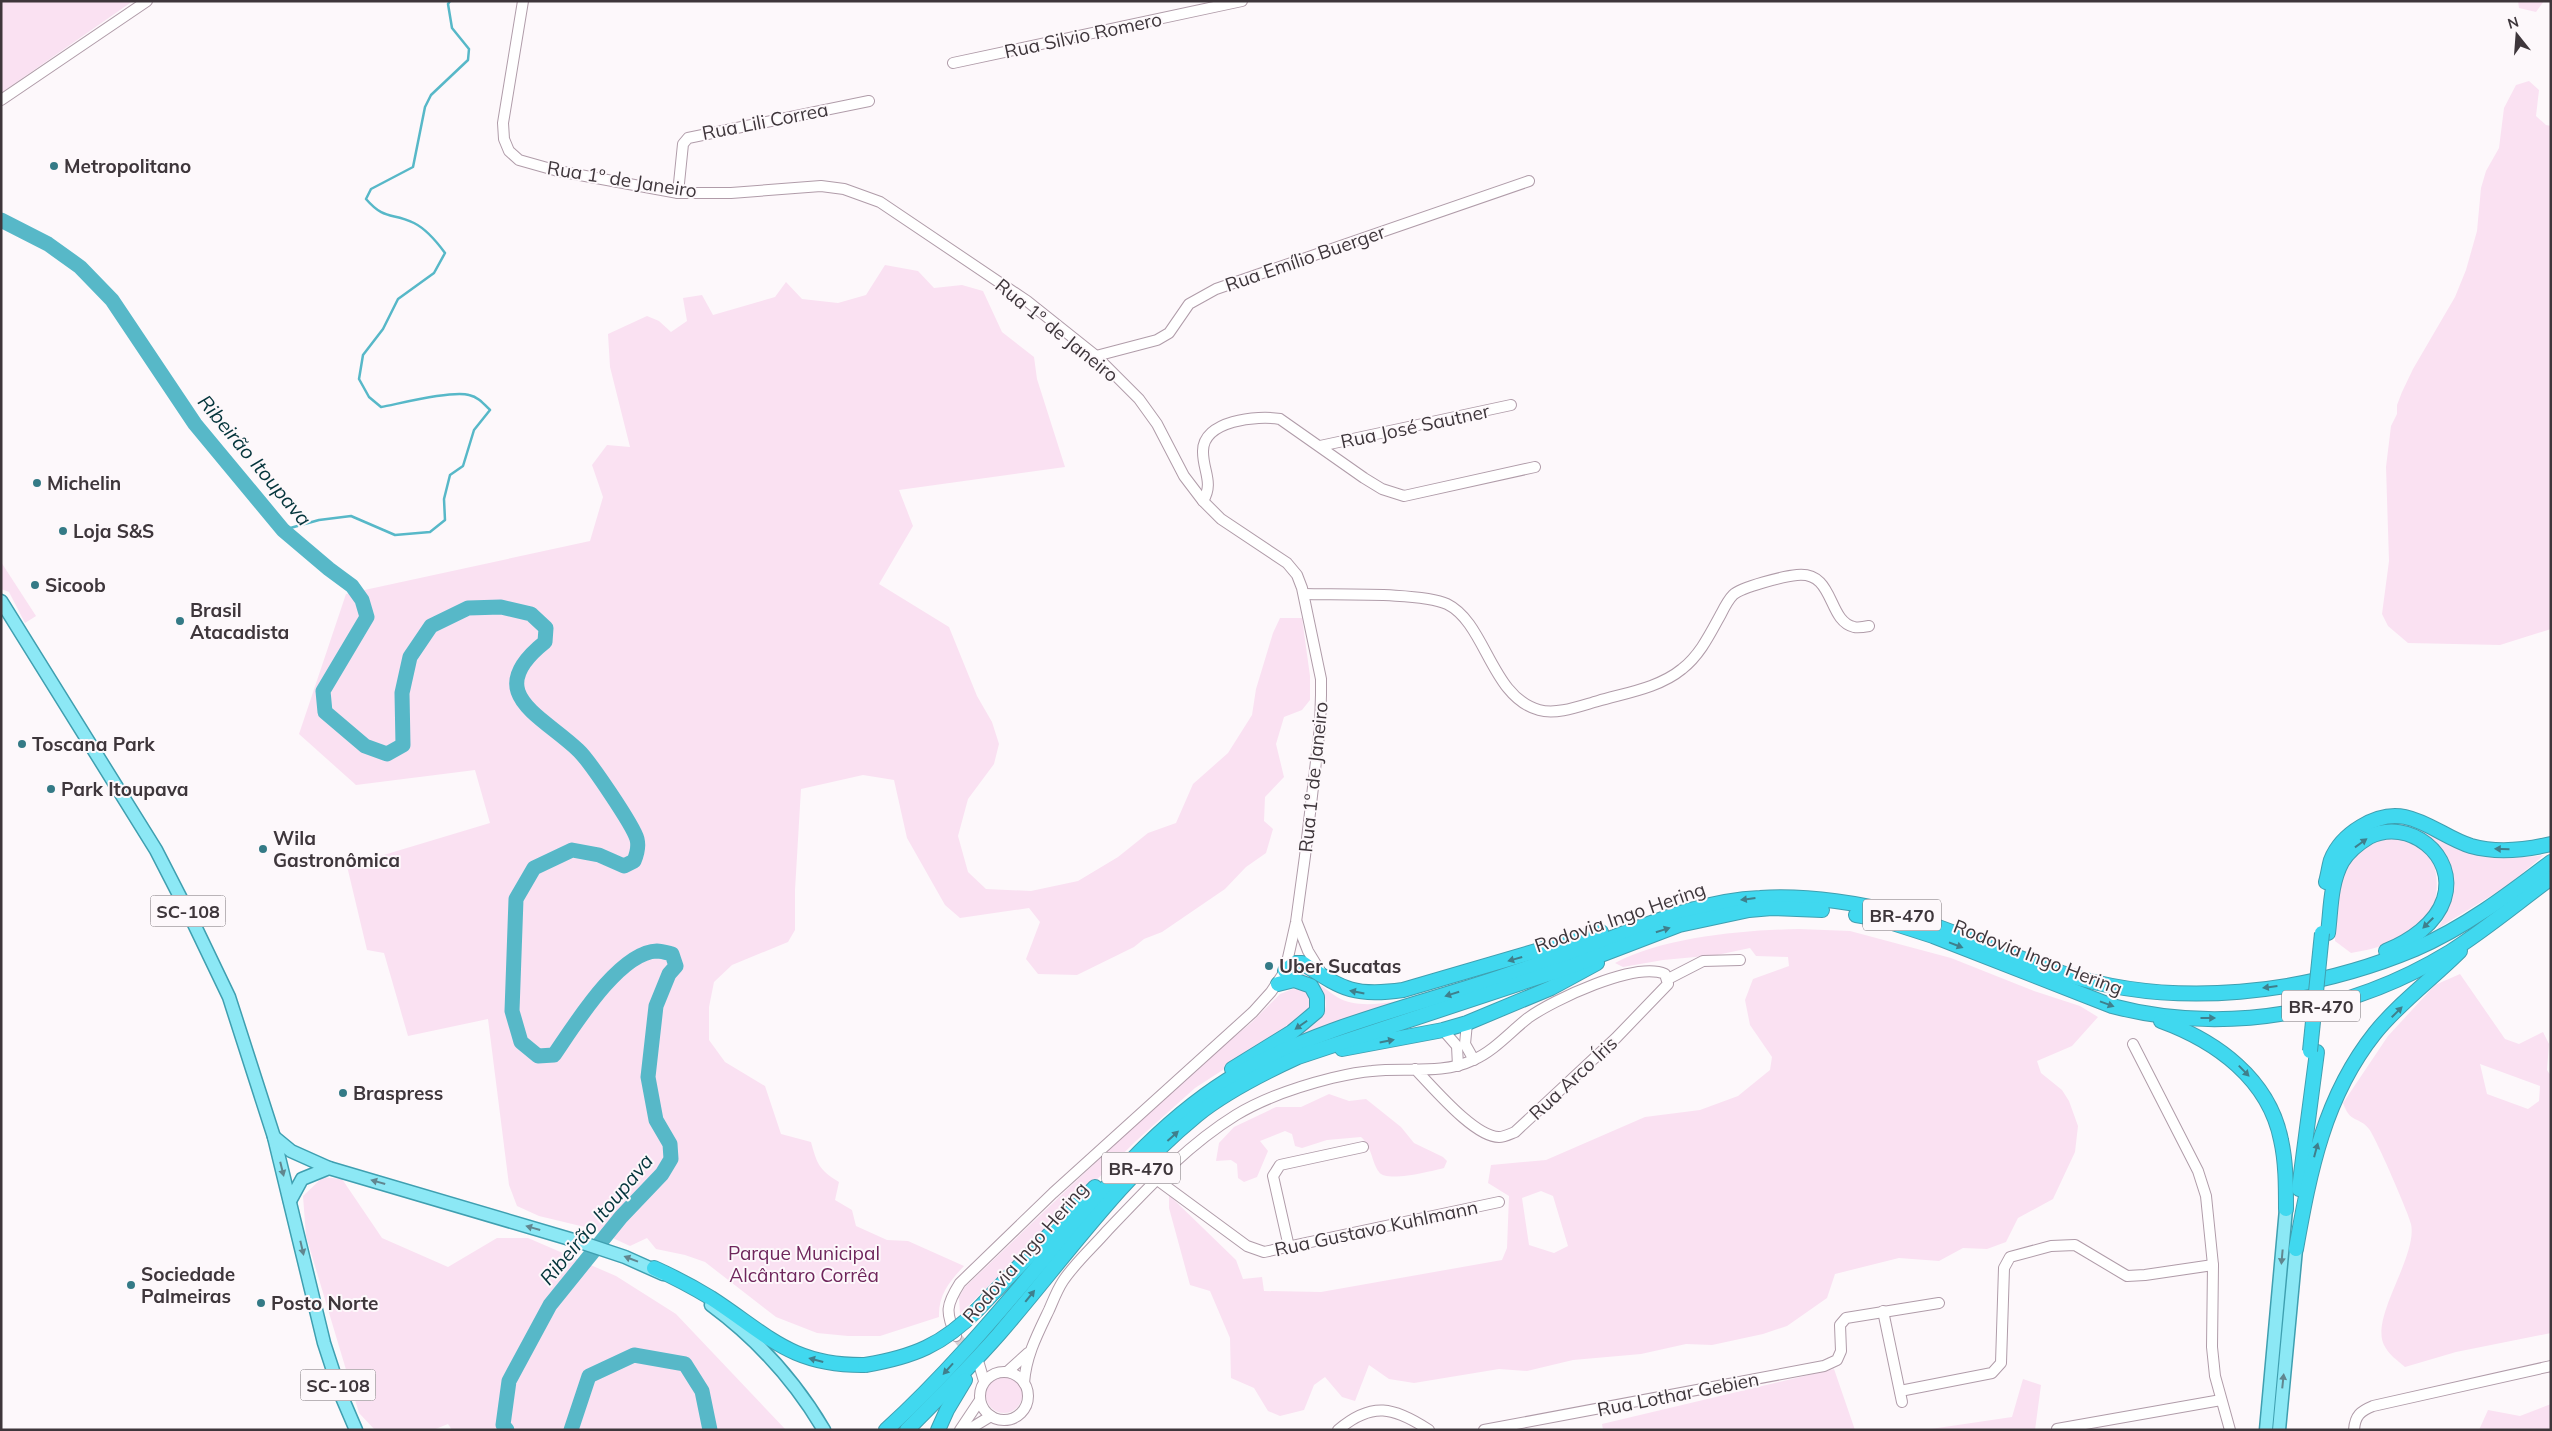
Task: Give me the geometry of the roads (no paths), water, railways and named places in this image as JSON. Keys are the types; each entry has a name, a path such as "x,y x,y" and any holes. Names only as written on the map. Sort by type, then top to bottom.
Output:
{"highway":[{"path":"2325,933 2326,883 2332,859 2354,831 2369,822 2386,817 2404,816 2472,846 2492,849 2517,849 2551,844"},
{"path":"2296,1250 2303,1151 2325,933 2333,884 2342,862 2361,841 2384,831 2394,830 2414,835 2433,849 2439,858 2445,878 2445,897 2439,911 2427,926 2403,943 2347,968 2336,976"},
{"name":"Rodovia Ingo Hering","path":"886,1430 944,1373 1111,1180 1152,1137 1238,1074 1288,1049 1696,908 1761,898 1825,901 1884,910 1916,919 2066,974 2132,990 2226,992 2336,976 2416,948 2483,912 2551,862"},
{"name":"Rodovia Ingo Hering","path":"907,1430 999,1334 1108,1202 1170,1139 1197,1115 1229,1092 1267,1071 1321,1049 1484,996 1621,948 1655,933 1716,916 1772,908 1825,910 1880,919 1903,926 2112,1006 2142,1014 2172,1018 2243,1018 2303,1011 2339,1002 2387,984 2425,966 2483,928 2551,878"},
{"path":"1285,971 1295,963 1302,963 1339,986 1356,993 1376,994 1402,990 1539,952 1644,919 1696,908"},
{"path":"2296,1250 2310,1174 2320,1136 2332,1105 2354,1064 2376,1032 2483,928"},
{"path":"1321,1049 1340,1050 1443,1030 1467,1023 1564,981 1621,948"},
{"path":"1172,1121 1192,1098 1221,1076 1292,1032 1318,1011 1317,997 1312,986 1294,980 1278,984"},
{"path":"2142,1014 2201,1038 2225,1054 2246,1073 2260,1091 2281,1138 2286,1209"},
{"path":"2286,1209 2314,1052"},
{"path":"654,1268 680,1280 712,1299 787,1350 825,1363 865,1365 920,1352 945,1339 978,1309 1015,1273 1079,1203 1152,1137"},
{"path":"938,1430 958,1390 999,1334"}],"main road":[{"name":"SC-108","path":"1,601 156,850 229,997 274,1137 324,1343 354,1429"},
{"path":"274,1137 291,1151 329,1168 580,1242 654,1268 689,1289 734,1324 781,1370 807,1402 824,1430"},
{"path":"290,1201 302,1179 329,1168"},
{"path":"2266,1430 2286,1209"},
{"path":"2279,1430 2296,1250"}],"street":[{"path":"1,100 147,1"},
{"name":"Rua 1º de Janeiro","path":"522,1 503,123 504,139 509,151 519,160 558,171 678,193 731,193 821,186 844,189 880,202 1027,301 1096,356 1139,399 1156,424 1184,476 1203,501 1221,519 1286,563 1297,575 1304,594 1322,695 1320,727 1296,922 1285,971 1278,984 1252,1012 1054,1193 960,1283 949,1300 948,1312 957,1337"},
{"name":"Rua Silvio Romero","path":"953,63 1242,1"},
{"name":"Rua Lili Correa","path":"678,193 683,144 688,138 869,101"},
{"name":"Rua Emílio Buerger","path":"1096,356 1169,333 1189,304 1216,289 1529,181"},
{"name":"Rua José Sautner","path":"1320,446 1511,405"},
{"path":"1203,501 1210,484 1203,452 1205,441 1211,433 1229,422 1266,416 1280,419 1382,489 1404,496 1535,467"},
{"path":"1304,594 1424,599 1446,604 1464,618 1490,663 1515,697 1539,710 1566,710 1654,685 1681,670 1699,654 1733,594 1746,588 1797,575 1811,576 1822,583 1846,624 1855,628 1869,626"},
{"path":"1296,922 1308,951 1324,976"},
{"path":"980,1400 986,1412 991,1416 1005,1420 1018,1415 1026,1404 1028,1397 1024,1383 1028,1353 1062,1282 1156,1179 1202,1138 1238,1114 1272,1098 1331,1078 1371,1071 1442,1069 1458,1066 1474,1060 1546,1007 1605,981 1652,971 1665,974 1668,979 1702,961 1740,960"},
{"name":"Rua Arco Íris","path":"1415,1069 1468,1121 1484,1133 1500,1137 1514,1132 1616,1038 1668,984 1668,979"},
{"path":"1467,1023 1465,1044 1474,1060"},
{"path":"1443,1030 1457,1046 1458,1066"},
{"path":"2133,1044 2198,1171 2206,1196 2213,1265 2212,1346 2221,1400 2230,1430"},
{"path":"1289,1248 1273,1176 1275,1170 1280,1165 1363,1147"},
{"name":"Rua Gustavo Kuhlmann","path":"1156,1179 1247,1246 1264,1252 1499,1202"},
{"path":"1900,1391 1992,1373 1997,1369 2001,1363 2004,1268 2010,1257 2051,1246 2075,1245 2126,1276 2213,1265"},
{"path":"1902,1402 1883,1311 1939,1303"},
{"name":"Rua Lothar Gebien","path":"1484,1430 1824,1366 1837,1360 1841,1351 1840,1325 1846,1318 1883,1311"},
{"path":"1007,1372 1028,1353"},
{"path":"984,1381 979,1365 996,1373"},
{"path":"2354,1430 2354,1420 2360,1412 2373,1406 2551,1366"},
{"path":"960,1430 980,1400 981,1387 984,1381 996,1373 1007,1372 1017,1376 1024,1383"},
{"path":"2057,1429 2221,1400"},
{"path":"1338,1430 1361,1414 1372,1410 1388,1410 1411,1418 1429,1430"},
{"path":"968,1430 991,1416"}],"waterway":[{"path":"283,530 319,520 351,516 395,535 430,532 445,520 444,499 450,475 463,466 474,430 490,410 475,397 461,394 451,394 381,407 369,397 359,379 363,355 383,329 398,299 434,273 445,253 423,229 406,220 378,210 366,199 371,189 413,167 425,107 431,95 468,60 469,49 452,28 448,4 450,1"},
{"name":"Ribeirão Itoupava","path":"1,220 48,244 80,267 112,300 195,424 283,530 352,586 362,600 367,617 323,691 325,712 365,746 387,754 403,745 402,693 410,657 431,626 468,608 501,607 531,614 546,628 545,642 526,660 518,675 517,689 523,702 584,756 619,807 637,839 638,845 634,861 624,866 599,855 572,850 534,868 516,899 512,1011 521,1042 538,1056 554,1055 599,992 628,964 642,955 659,951 672,954 676,966 669,974 656,1006 648,1077 656,1120 670,1144 671,1159 662,1174 621,1217 550,1305 509,1381 503,1425 507,1430"},
{"name":"Ribeirão Itoupava","path":"571,1430 589,1376 634,1355 685,1364 702,1391 710,1430"}],"tunnel":[{"path":"957,1337 979,1364"}],"place":[{"name":"Metropolitano","path":"54,166"},
{"name":"Michelin","path":"37,483"},
{"name":"Loja S&S","path":"63,531"},
{"name":"Sicoob","path":"35,585"},
{"name":"Brasil Atacadista","path":"180,621"},
{"name":"Toscana Park","path":"22,744"},
{"name":"Park Itoupava","path":"51,789"},
{"name":"Wila Gastronômica","path":"263,849"},
{"name":"Uber Sucatas","path":"1269,966"},
{"name":"Braspress","path":"343,1093"},
{"name":"Sociedade Palmeiras","path":"131,1285"},
{"name":"Posto Norte","path":"261,1303"}],"park label":[{"name":"Parque Municipal Alcântaro Corrêa","path":"804,1264"}]}
